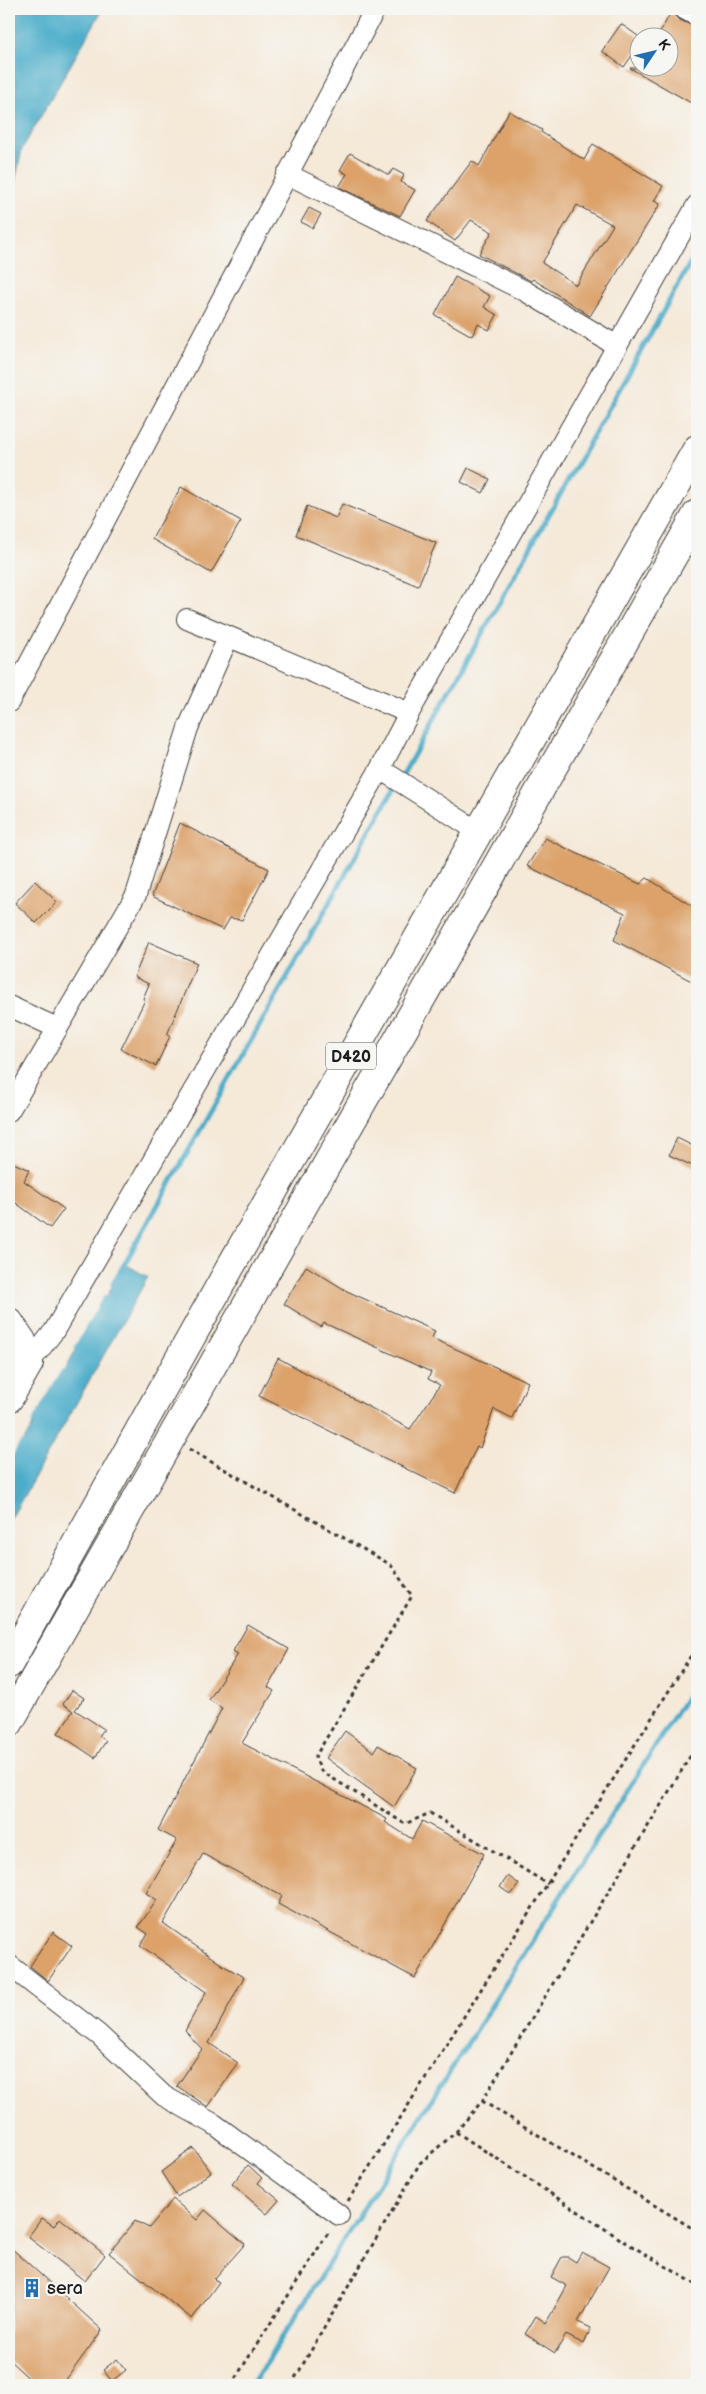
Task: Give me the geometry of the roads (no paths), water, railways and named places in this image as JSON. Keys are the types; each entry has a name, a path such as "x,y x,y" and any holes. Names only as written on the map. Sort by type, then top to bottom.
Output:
{"main road":[{"name":"D420","path":"9,1664 242,1247 697,450"},
{"name":"D420","path":"9,1723 697,514"},
{"path":"9,1322 22,1341 29,1363 9,1398"}],"street":[{"path":"9,702 374,9"},
{"path":"684,9 697,16"},
{"path":"287,174 525,291 617,346"},
{"path":"29,1363 54,1331 380,769 409,712 697,205"},
{"path":"187,619 228,638 409,712"},
{"path":"9,1111 136,895 188,728 228,638"},
{"path":"380,769 479,832"},
{"path":"9,1006 57,1028"},
{"path":"9,1965 99,2035 164,2096 214,2124 339,2215"}],"water":[{"path":"9,9 103,9 22,149 9,211"},
{"path":"125,1264 148,1277 9,1522 9,1467"}],"waterway":[{"path":"401,778 697,251"},
{"path":"113,1284 396,785"},
{"path":"77,1347 105,1298"},
{"path":"34,1423 63,1372"},
{"path":"9,1467 22,1444"},
{"path":"252,2385 697,1680"}],"place":[{"name":"sera","path":"32,2288"}]}
